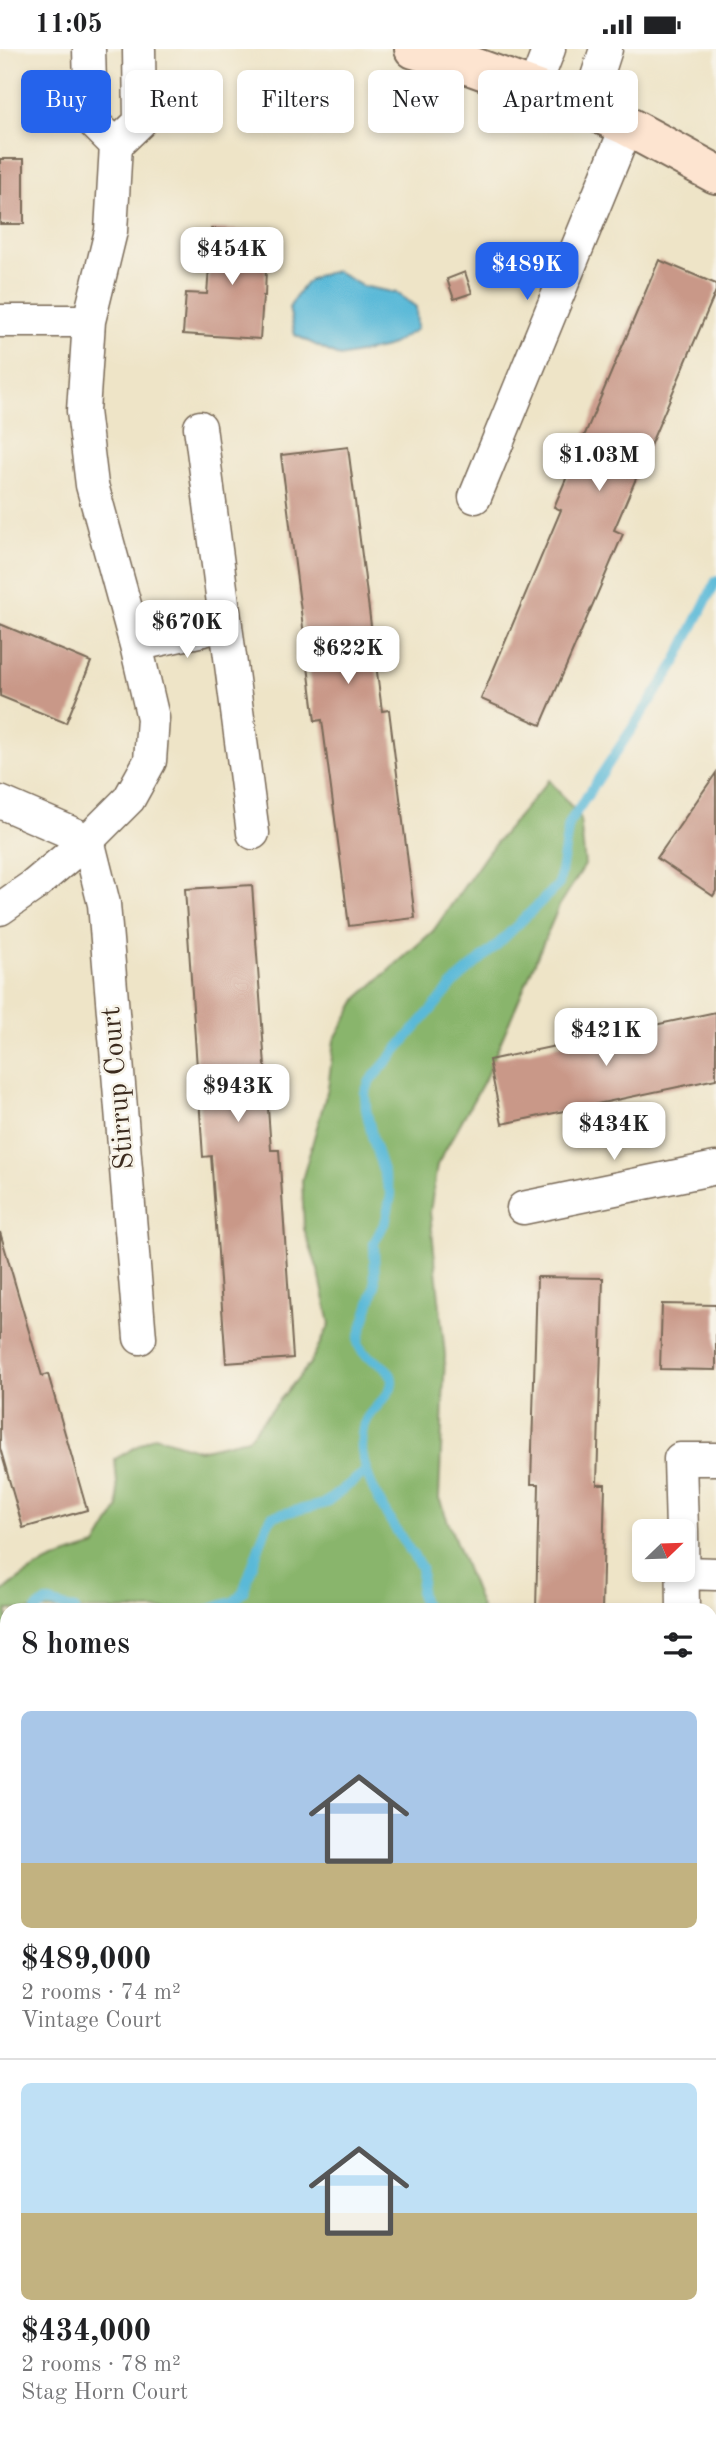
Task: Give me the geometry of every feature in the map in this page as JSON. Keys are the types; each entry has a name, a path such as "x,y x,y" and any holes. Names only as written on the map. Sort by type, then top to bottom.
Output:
{"street":[{"path":"89,49 91,120 116,145"},
{"path":"0,909 33,886 89,839 129,799 150,761 153,718 92,485 83,411 89,321 111,232 116,145 140,122 139,49"},
{"path":"414,49 479,70"},
{"path":"541,70 549,49"},
{"path":"599,70 606,49"},
{"path":"638,132 716,174"},
{"path":"475,497 624,133"},
{"path":"0,321 89,321"},
{"path":"200,427 253,834"},
{"path":"136,645 226,625"},
{"path":"0,802 89,839"},
{"name":"Stirrup Court","path":"89,839 104,904 139,1338"},
{"path":"523,1208 716,1168"},
{"path":"682,1519 680,1459 716,1459"},
{"path":"695,1573 716,1574"},
{"path":"683,1603 684,1582"}],"green space":[{"path":"549,780 580,817 585,865 559,906 484,1081 437,1165 430,1212 445,1355 439,1498 479,1603 0,1603 0,1594 22,1577 45,1564 96,1546 119,1507 115,1459 155,1436 199,1450 247,1439 309,1365 330,1324 319,1273 304,1229 302,1180 328,1088 334,1040 358,998 433,931 489,851"}],"water":[{"path":"336,271 362,286 397,293 416,307 417,329 387,347 340,357 295,335 289,308 298,293 312,279"}],"building":[{"path":"0,159 24,159 24,224 0,224"},
{"path":"212,229 268,232 267,244 273,244 271,269 266,268 260,339 183,334 186,293 207,294"},
{"path":"659,260 716,284 716,291 614,530 623,534 541,725 481,699 561,510 554,507"},
{"path":"465,272 472,293 454,299 447,279"},
{"path":"348,447 382,711 389,710 415,918 349,926 322,720 315,721 281,455"},
{"path":"0,624 91,662 66,723 0,696"},
{"path":"716,773 716,891 713,896 657,858"},
{"path":"252,885 271,1150 279,1150 293,1358 226,1363 211,1156 203,1157 185,889"},
{"path":"716,1012 716,1079 502,1124 489,1060"},
{"path":"0,1232 42,1376 48,1374 87,1510 23,1528 0,1448"},
{"path":"537,1277 603,1278 597,1484 605,1484 602,1603 536,1603 539,1484 531,1484"},
{"path":"662,1304 716,1305 716,1370 660,1369"}],"waterway":[{"path":"423,1603 420,1592 421,1567 377,1497 363,1457 362,1438 366,1420 386,1396 392,1380 387,1369 364,1353 358,1341 375,1287 374,1243 386,1220 391,1195 373,1140 365,1093 370,1081 456,981 559,884 569,823 673,667 716,581"},
{"path":"229,1603 235,1601 243,1592 272,1516 324,1504 365,1472"},
{"path":"45,1603 50,1603"}]}
